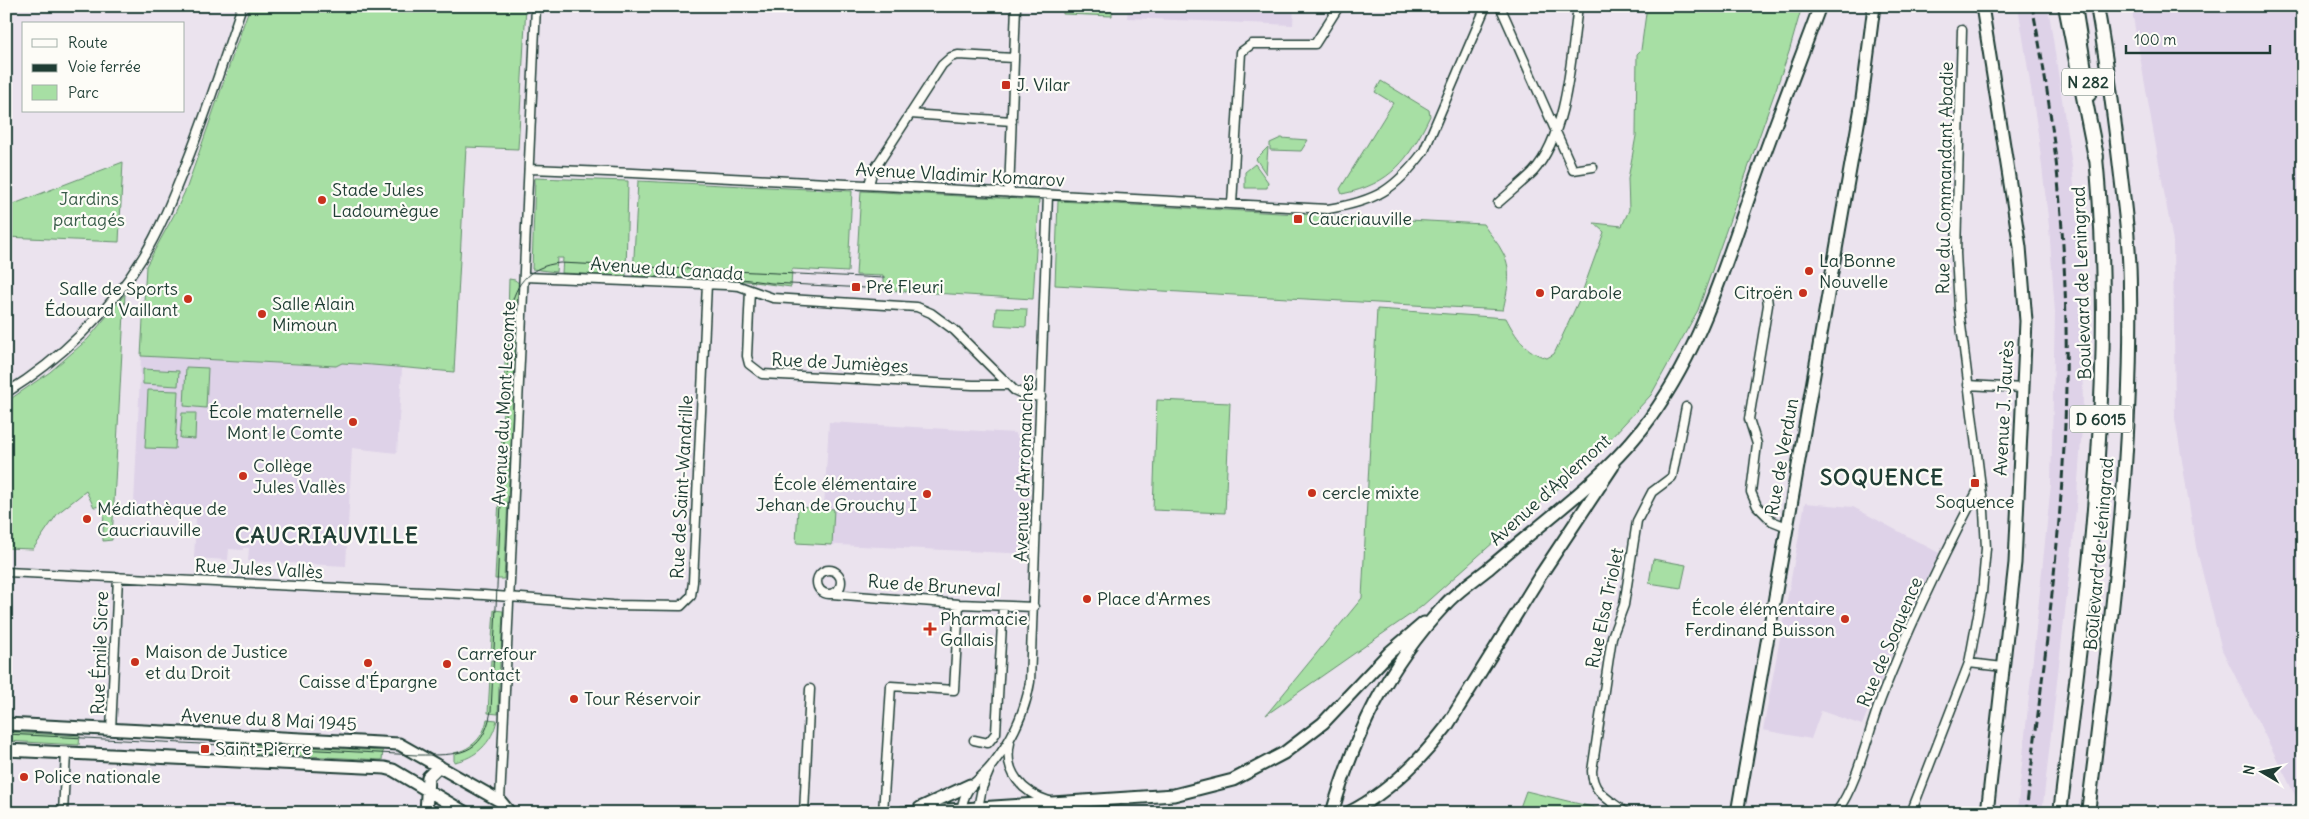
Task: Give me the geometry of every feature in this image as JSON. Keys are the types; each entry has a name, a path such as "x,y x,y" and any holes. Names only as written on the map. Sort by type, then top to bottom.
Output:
{"highway":[{"name":"D 6015","path":"2066,6 2096,157"}],"main road":[{"name":"Boulevard de Leningrad","path":"2060,813 2092,546 2103,383 2103,260 2096,157 2087,77 2075,6"},
{"name":"Boulevard de Léningrad","path":"2088,813 2118,558 2130,378 2130,288 2121,179 2097,6"}],"street":[{"path":"6,393 28,379 68,346 108,306 144,257 169,208 195,141 242,6"},
{"name":"Avenue du Mont Lecomte","path":"499,807 531,169 536,6"},
{"path":"1009,193 1016,6"},
{"path":"1232,204 1239,59 1241,52 1252,44 1315,44 1339,6"},
{"name":"Avenue Vladimir Komarov","path":"531,169 1328,209 1369,200 1384,192 1398,182 1424,151 1486,6"},
{"path":"1500,6 1573,170 1592,168"},
{"path":"1498,203 1534,171 1556,132 1568,81 1578,6"},
{"path":"1770,142 1820,6"},
{"path":"1770,142 1826,6"},
{"name":"Rue de Verdun","path":"1737,813 1861,106 1874,6"},
{"name":"Rue de Verdun","path":"1861,106 1867,92 1881,6"},
{"name":"Avenue J. Jaurès","path":"1982,6 2024,285 2026,321 2015,563 1987,813"},
{"name":"Rue du Commandant Abadie","path":"1911,813 1969,663 1982,593 1986,548 1959,309 1956,253 1962,30"},
{"path":"869,185 872,173 942,65 951,57 958,55 1014,58"},
{"path":"910,114 1012,121"},
{"name":"Avenue d'Aplemont","path":"1332,813 1349,757 1367,715 1392,670 1444,605 1592,481 1618,456 1642,429 1682,369 1719,285 1770,142"},
{"name":"Avenue d'Arromanches","path":"970,784 990,767 1011,738 1021,716 1029,689 1034,607 1048,195"},
{"name":"Avenue du Canada","path":"525,277 739,286 773,298 917,307 931,313 954,330 976,350 1007,385 1025,395 1041,397"},
{"name":"Rue de Saint-Wandrille","path":"510,598 671,607 681,606 691,596 707,284"},
{"name":"Rue de Jumièges","path":"750,290 747,356 749,364 762,374 973,385 1007,385"},
{"path":"1767,297 1768,305 1749,419 1757,444 1751,492 1757,506 1772,521 1787,526"},
{"path":"1968,385 2023,388"},
{"name":"Rue Elsa Triolet","path":"1626,813 1596,789 1592,782 1592,771 1612,636 1624,605 1638,521 1652,492 1672,477 1686,407"},
{"path":"1353,810 1379,796 1410,768 1447,726 1540,576 1609,474 1618,456"},
{"name":"Rue de Soquence","path":"1836,813 1853,783 1882,696 1920,605 1980,486"},
{"name":"Rue Jules Vallès","path":"6,572 510,598"},
{"name":"Rue Émile Sicre","path":"111,730 118,577"},
{"name":"Rue de Bruneval","path":"832,594 959,604 1034,607"},
{"path":"883,813 891,686 954,690 959,604"},
{"path":"908,812 977,811 1174,795 1233,780 1264,765 1323,723 1390,652 1444,605"},
{"path":"974,740 988,743 996,733 1003,606"},
{"path":"1969,663 2003,667"},
{"path":"804,813 810,689"},
{"name":"Avenue du 8 Mai 1945","path":"6,724 394,744 439,766 510,813"},
{"name":"Avenue d'Arromanches","path":"1011,738 1008,752 1010,765 1019,783 1035,797 1055,804"},
{"path":"6,750 385,768 393,770 466,813"},
{"path":"63,813 66,753"},
{"path":"426,813 428,777 432,770 439,766"},
{"name":"Avenue d'Arromanches","path":"977,811 990,767"},
{"path":"961,811 970,784"},
{"path":"908,812 970,784"}],"shaded area":[{"path":"1128,6 1294,6 1293,25 1127,18"},
{"path":"2018,6 2048,6 2072,166 2081,255 2083,415 2074,533 2042,813 2017,813 2051,484 2055,313 2049,226 2038,133"},
{"path":"2131,6 2303,6 2303,813 2300,813 2296,797 2222,650 2196,547 2175,418 2173,242"},
{"name":"Collège Jules Vallès","path":"141,356 336,366 342,363 392,365 402,368 397,453 352,448 346,566 248,561 249,548 243,548 243,550 229,549 228,560 194,558 196,518 137,515 134,503"},
{"name":"École élémentaire Jehan de Grouchy I","path":"829,422 1015,433 1023,446 1030,481 1027,554 796,543 798,507 824,506"},
{"name":"École élémentaire Ferdinand Buisson","path":"1805,503 1853,507 1939,553 1899,635 1862,725 1821,711 1811,739 1763,730"},
{"path":"1396,809 1467,813 1392,813"}],"green space":[{"name":"Stade Jules Ladoumègue","path":"250,6 526,6 518,149 466,147 454,372 342,363 336,366 141,356 146,266 187,187"},
{"path":"1063,6 1112,6 1112,16 1063,14"},
{"path":"1647,6 1802,6 1789,52 1698,310 1651,395 1584,467 1495,541 1421,607 1266,715 1362,598 1377,309 1506,318 1527,348 1547,358 1554,354 1580,298 1604,232 1594,223 1622,226 1629,210 1628,179 1636,136 1637,54 1641,50"},
{"path":"1381,81 1429,110 1430,116 1414,145 1397,167 1374,184 1342,194 1340,189 1393,103 1375,92"},
{"path":"1281,138 1308,140 1301,151 1270,150 1270,143"},
{"path":"1268,147 1266,173 1266,174 1256,159"},
{"name":"Jardins partagés","path":"123,162 119,242 6,237 6,207"},
{"path":"1255,164 1268,182 1267,188 1245,188 1245,172"},
{"path":"535,178 628,181 626,276 562,273 563,258 557,258 556,272 532,269"},
{"path":"638,181 852,191 848,272 792,269 791,287 746,281 633,276"},
{"path":"861,191 1039,200 1033,299 884,290 884,276 856,275"},
{"path":"1058,201 1483,224 1501,249 1508,267 1508,281 1503,310 1055,285"},
{"path":"509,279 515,280 521,285 519,314 508,314"},
{"path":"125,294 112,540 103,541 104,506 94,507 86,491 58,513 33,549 6,548 6,402 50,372 88,339"},
{"path":"996,308 1027,309 1026,327 995,325"},
{"path":"507,320 517,321 511,451 501,451"},
{"path":"186,367 208,368 206,408 184,406"},
{"path":"143,369 179,371 178,386 143,384"},
{"path":"148,390 178,391 175,449 145,448"},
{"path":"1157,400 1230,403 1225,513 1153,510"},
{"path":"182,413 196,413 195,439 180,438"},
{"path":"501,458 510,458 504,579 495,579"},
{"path":"798,507 834,509 832,545 796,543"},
{"path":"1653,559 1686,565 1681,588 1649,583"},
{"path":"494,610 503,611 501,655 491,654"},
{"path":"491,660 500,661 498,714 488,713"},
{"path":"487,719 497,720 487,742 476,753 454,762 454,753 466,749 480,737"},
{"path":"6,732 80,736 79,745 6,741"},
{"path":"228,743 383,751 382,760 228,752"},
{"path":"1526,791 1617,813 1518,813"}],"tram line":[{"path":"6,734 417,755 444,755 466,750 475,745 482,737 491,711 510,317 514,296 524,280 539,268 560,263 884,278"},
{"path":"735,278 771,283 884,289"}],"railway":[{"path":"2026,813 2059,521 2063,473 2066,371 2066,319 2061,214 2050,109 2032,6"}],"place":[{"name":"J. Vilar","path":"1006,85"},
{"name":"Stade Jules Ladoumègue","path":"322,200"},
{"name":"Caucriauville","path":"1298,219"},
{"name":"La Bonne Nouvelle","path":"1809,271"},
{"name":"Pré Fleuri","path":"856,287"},
{"name":"Parabole","path":"1540,293"},
{"name":"Citroën","path":"1803,293"},
{"name":"Salle de Sports Édouard Vaillant","path":"188,299"},
{"name":"Salle Alain Mimoun","path":"262,314"},
{"name":"École maternelle Mont le Comte","path":"353,422"},
{"name":"Collège Jules Vallès","path":"243,476"},
{"name":"Soquence","path":"1975,483"},
{"name":"cercle mixte","path":"1312,493"},
{"name":"École élémentaire Jehan de Grouchy I","path":"927,494"},
{"name":"Médiathèque de Caucriauville","path":"87,519"},
{"name":"Place d'Armes","path":"1087,599"},
{"name":"École élémentaire Ferdinand Buisson","path":"1845,619"},
{"name":"Pharmacie Gallais","path":"930,629"},
{"name":"Maison de Justice et du Droit","path":"135,662"},
{"name":"Caisse d'Épargne","path":"368,663"},
{"name":"Carrefour Contact","path":"447,664"},
{"name":"Tour Réservoir","path":"574,699"},
{"name":"Saint-Pierre","path":"205,749"},
{"name":"Police nationale","path":"24,777"}],"district":[{"name":"SOQUENCE","path":"1882,477"},
{"name":"CAUCRIAUVILLE","path":"327,535"}]}
